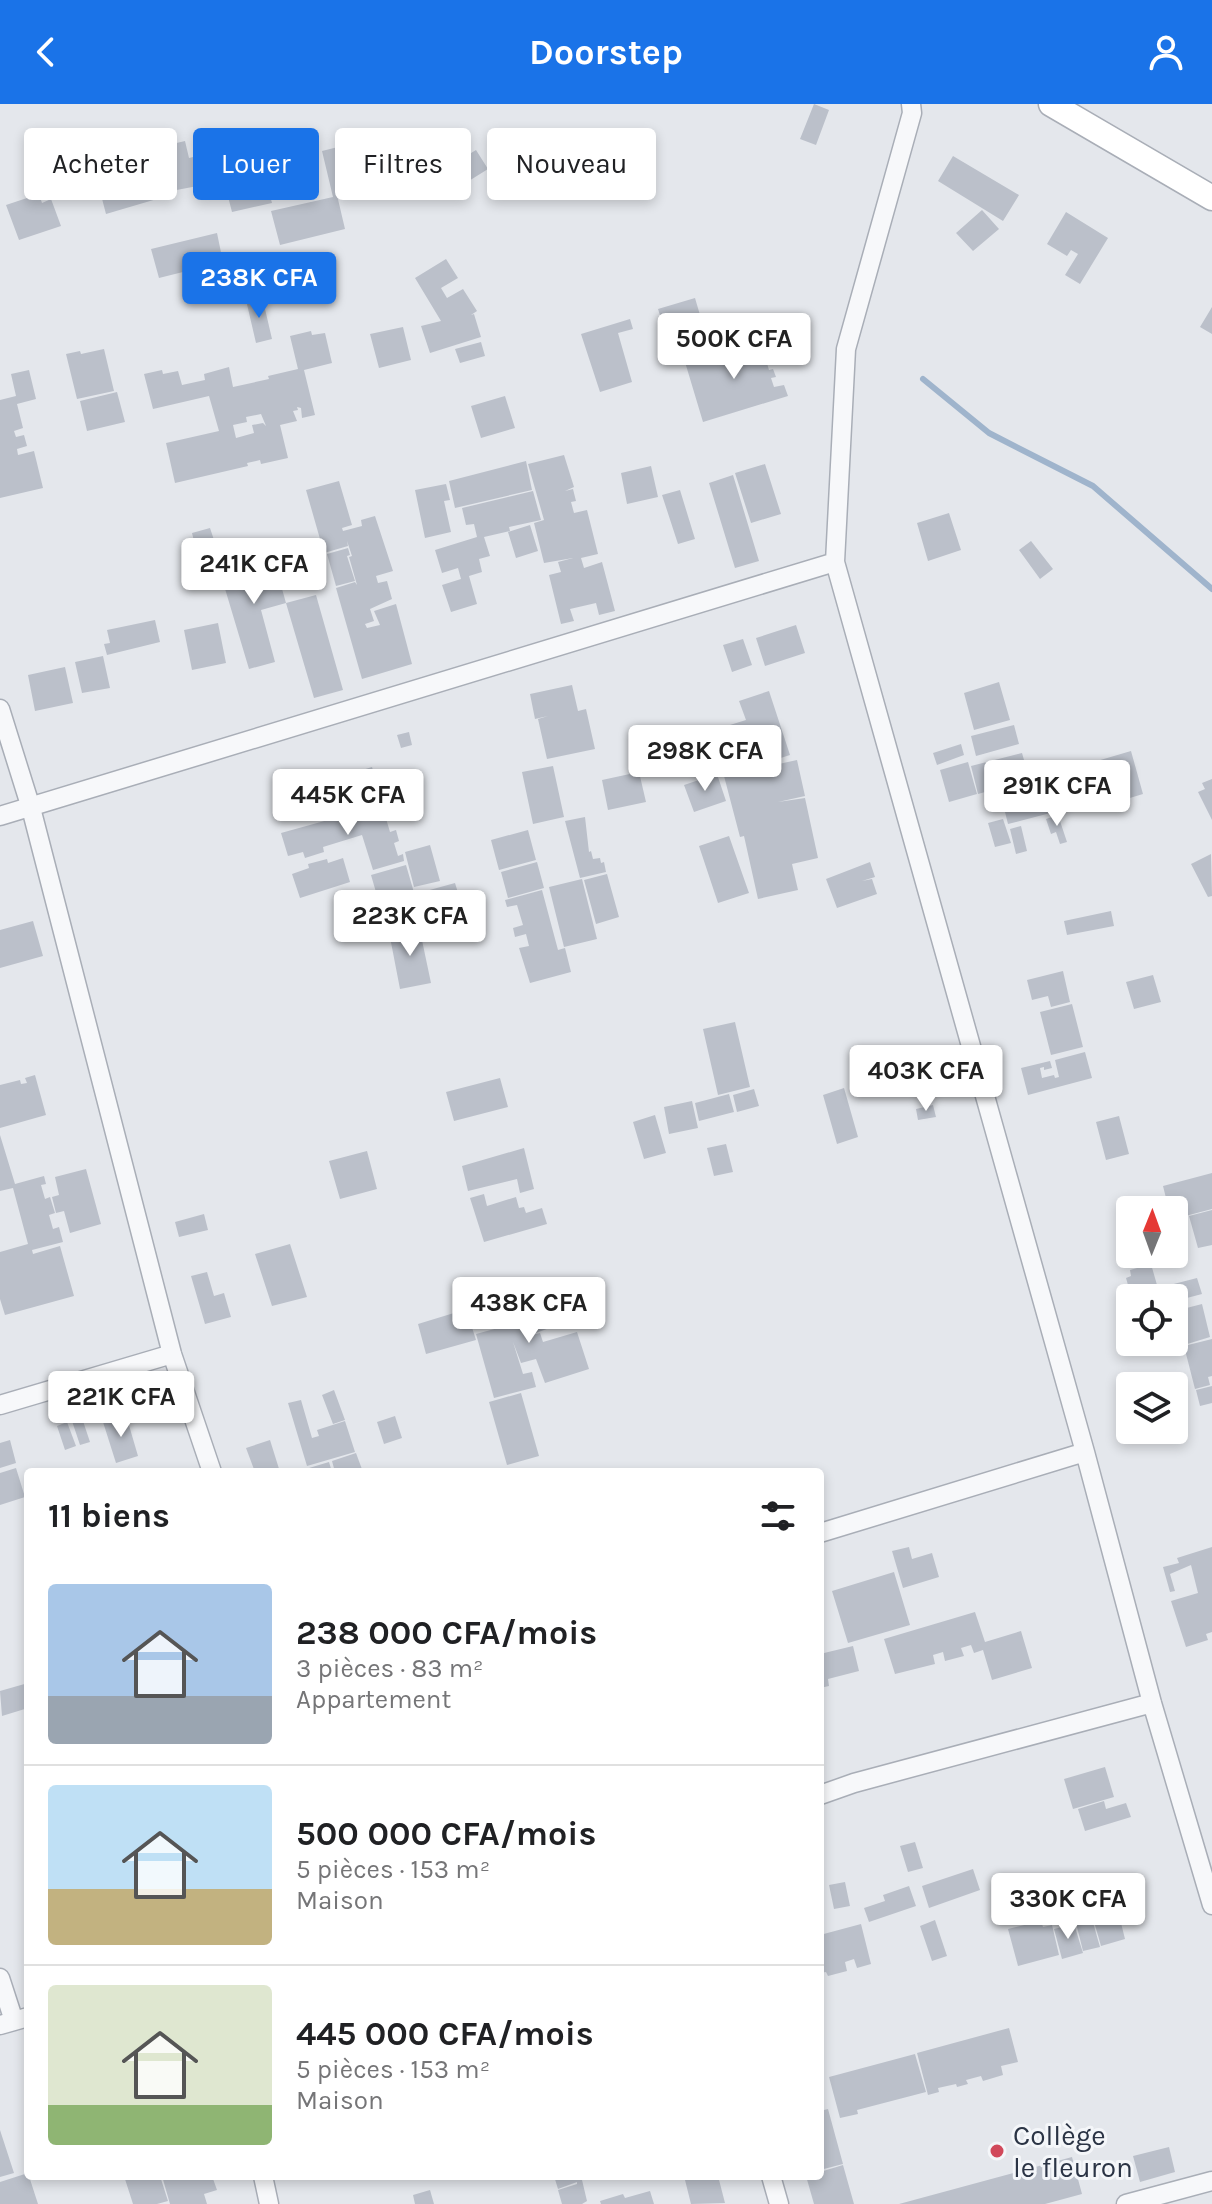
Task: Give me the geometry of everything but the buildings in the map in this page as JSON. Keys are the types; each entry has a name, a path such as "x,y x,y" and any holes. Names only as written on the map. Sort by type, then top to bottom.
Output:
{"street":[{"path":"911,104 912,113 846,349 835,562 1085,1452 1152,1703 1212,1905"},
{"path":"1051,104 1212,198"},
{"path":"0,816 835,562"},
{"path":"0,709 31,808 172,1354 211,1468"},
{"path":"0,1405 172,1354"},
{"path":"824,1532 1085,1452"},
{"path":"824,1794 1152,1703"},
{"path":"0,1978 14,2021"},
{"path":"264,2180 269,2204"},
{"path":"772,2180 779,2204"},
{"path":"1126,2204 1212,2181"}],"waterway":[{"path":"923,379 989,433 1093,486 1212,589"}],"place":[{"name":"Collège le fleuron","path":"997,2151"}]}
